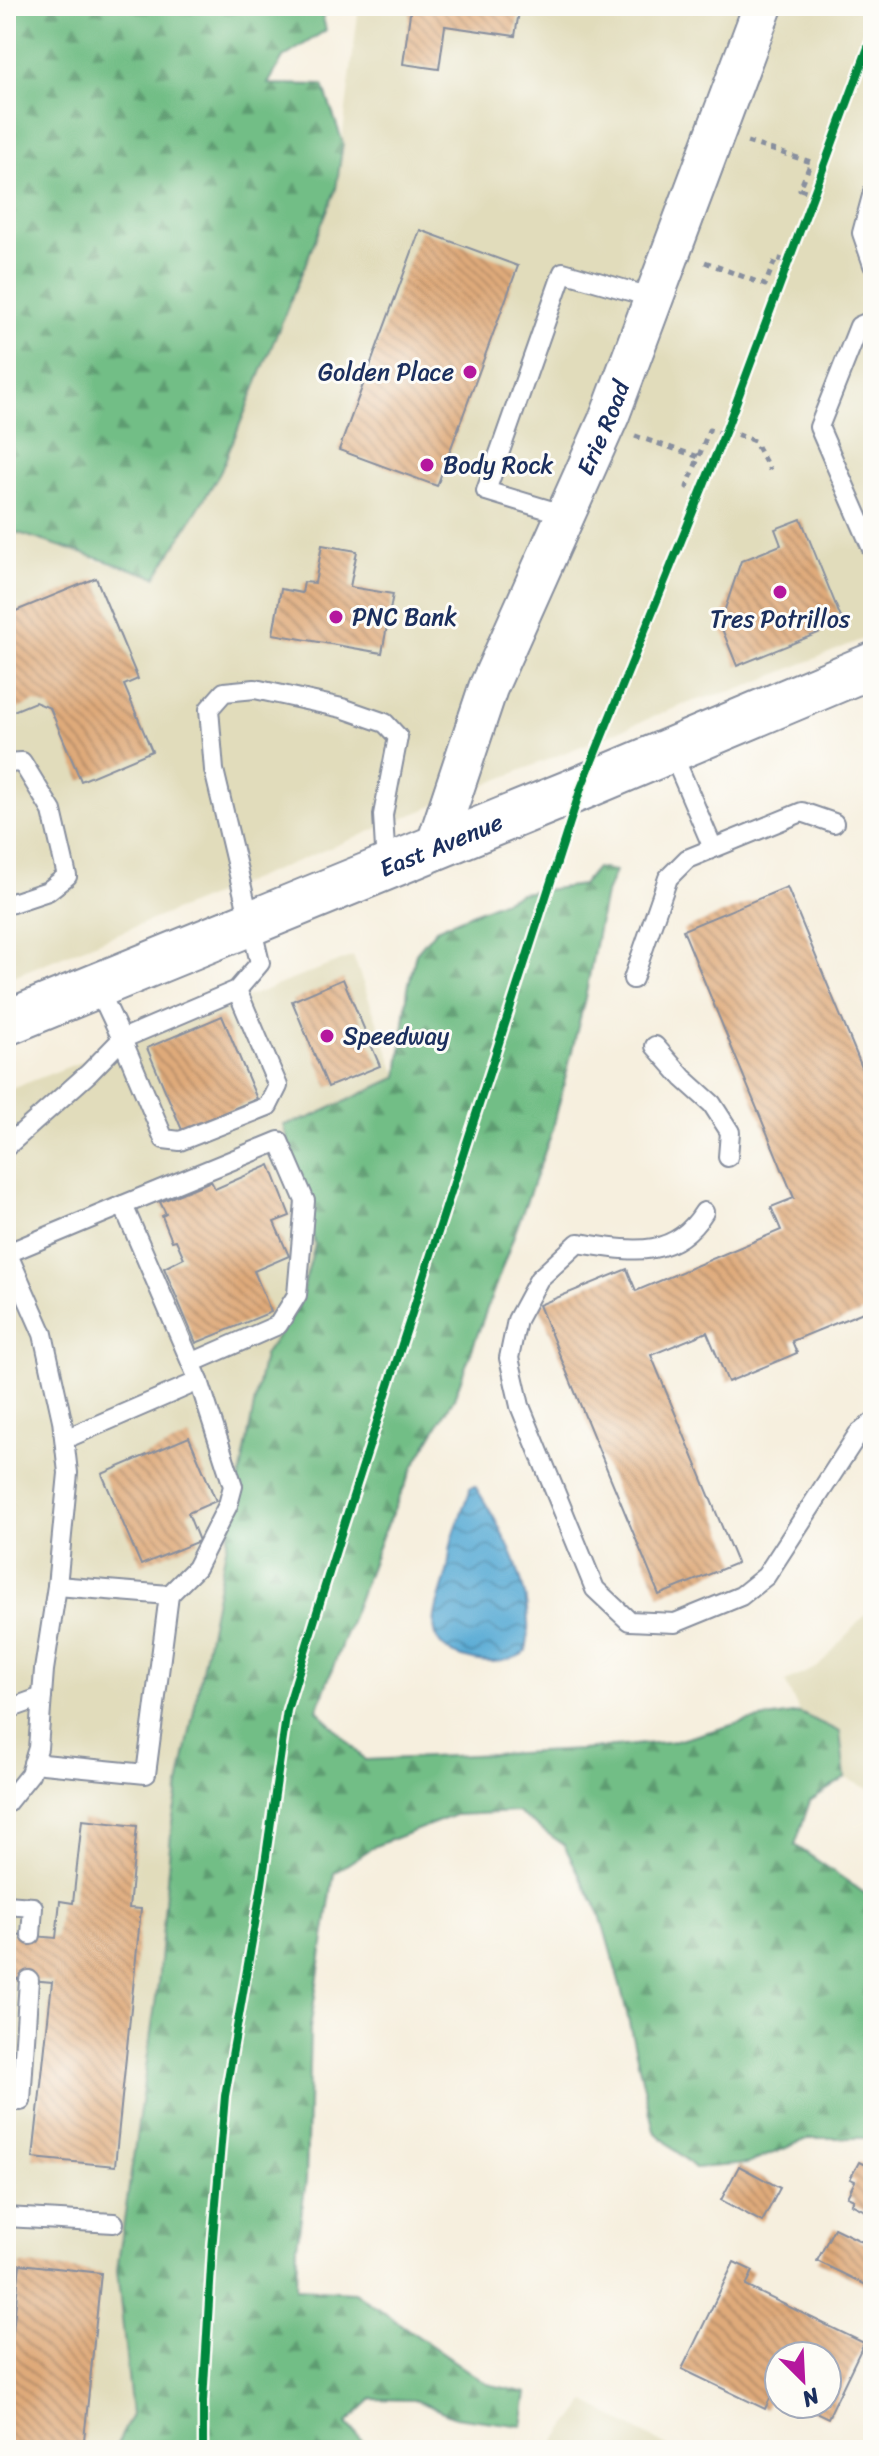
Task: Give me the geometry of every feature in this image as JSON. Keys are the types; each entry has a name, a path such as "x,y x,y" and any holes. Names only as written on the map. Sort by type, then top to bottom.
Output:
{"main road":[{"name":"East Avenue","path":"6,1023 873,665"}],"street":[{"name":"Erie Road","path":"435,847 493,675 606,427 763,6"}],"lane":[{"path":"873,192 862,233 873,265"},
{"path":"566,515 486,491 563,272 654,298"},
{"path":"873,320 859,326 819,427 873,551"},
{"path":"6,1147 122,1039 237,990 260,963 214,770 209,709 224,692 255,689 342,708 385,723 398,737 383,815 386,868"},
{"path":"671,750 713,848"},
{"path":"6,763 22,762 52,811 67,876 48,891 6,905"},
{"path":"633,979 668,878 687,859 802,812 834,823"},
{"path":"97,986 164,1139 180,1141 268,1106 278,1086 237,990"},
{"path":"655,1046 683,1078 712,1104 730,1132 728,1157"},
{"path":"6,1804 30,1774 38,1748 68,1473 65,1439 43,1334 7,1251 279,1141 305,1201 297,1295 278,1325 191,1363"},
{"path":"33,1763 146,1774 169,1595 196,1568 228,1505 233,1486 199,1381 123,1205"},
{"path":"704,1212 694,1228 665,1247 635,1251 578,1243 539,1279 517,1320 509,1358 520,1406 595,1589 629,1621 660,1623 675,1623 741,1596 766,1576 858,1434 873,1422"},
{"path":"65,1439 199,1381"},
{"path":"57,1586 169,1595"},
{"path":"6,1710 42,1697"},
{"path":"6,1905 33,1907 31,1935"},
{"path":"6,2101 21,2101 29,1980"},
{"path":"6,2217 114,2223"}],"path":[{"path":"716,132 811,162 800,189 814,194"},
{"path":"809,208 819,180"},
{"path":"783,276 794,248"},
{"path":"672,250 765,285 776,258 789,262"},
{"path":"718,449 731,416"},
{"path":"606,427 699,457"},
{"path":"700,493 687,487 709,430 754,441 770,470"},
{"path":"694,508 706,479"}],"shaded area":[{"path":"359,6 873,6 873,635 743,688 690,702 6,979 6,484 91,550 95,560 156,577 336,189"},
{"path":"353,956 398,1078 309,1118 318,1321 172,1822 158,1984 117,2270 132,2416 114,2450 6,2450 6,1091"},
{"path":"873,1606 873,1791 845,1778 840,1732 800,1713 785,1682 818,1667"},
{"path":"586,2402 674,2450 549,2450"}],"green space":[{"path":"6,6 320,6 326,30 283,58 268,84 323,85 343,143 336,189 220,473 156,577 6,529"},
{"path":"596,868 615,871 604,898 585,998 552,1132 454,1398 414,1466 384,1531 317,1710 365,1760 581,1750 676,1741 747,1721 800,1713 840,1732 845,1778 810,1801 795,1845 873,1899 873,2138 810,2138 747,2164 695,2168 654,2131 621,1988 600,1914 564,1845 517,1812 455,1815 375,1846 334,1873 310,2028 306,2180 297,2246 296,2289 354,2292 487,2384 527,2393 522,2426 455,2417 415,2400 372,2399 347,2423 370,2450 114,2450 132,2415 117,2270 158,1984 172,1822 264,1355 298,1307 315,1245 284,1125 309,1118 398,1077 408,988 416,953 436,929 521,893 582,885"}],"water":[{"path":"475,1486 508,1544 523,1586 527,1608 526,1652 505,1661 482,1661 450,1652 441,1644 434,1623 453,1537 470,1488"}],"building":[{"path":"411,6 520,6 515,36 445,26 439,69 403,64"},
{"path":"420,230 518,266 437,486 339,450"},
{"name":"Tres Potrillos","path":"801,519 843,623 737,666 720,624 741,561 781,545 775,529"},
{"path":"322,545 357,551 350,587 393,594 382,653 273,634 281,589 302,593 304,582 315,583"},
{"path":"96,578 138,679 124,685 152,751 81,781 50,708 35,702 6,714 6,615"},
{"path":"787,887 873,1094 873,1308 792,1341 797,1353 728,1382 707,1332 651,1355 737,1563 659,1595 539,1305 627,1269 636,1291 781,1230 771,1207 794,1198 683,930"},
{"path":"343,979 380,1066 328,1087 292,1001"},
{"path":"222,1016 257,1099 182,1130 147,1048"},
{"path":"270,1165 290,1216 274,1222 289,1256 254,1271 271,1312 196,1343 164,1268 184,1258 176,1240 172,1241 160,1202 211,1181 215,1189"},
{"path":"189,1437 216,1501 188,1513 199,1541 141,1565 102,1474"},
{"path":"82,1820 137,1826 129,1908 141,1909 115,2166 33,2158 52,1982 8,1978 12,1934 56,1938 60,1901 73,1903"},
{"path":"859,2162 869,2167 873,2164 873,2215 851,2204 854,2200 847,2197 855,2181 850,2179"},
{"path":"739,2166 780,2188 762,2222 721,2200"},
{"path":"834,2228 873,2247 873,2275 868,2286 817,2261"},
{"path":"734,2262 753,2271 746,2286 864,2343 843,2387 843,2340 763,2340 763,2408 682,2369"},
{"path":"20,2264 101,2273 83,2450 6,2450 6,2399"}],"cycle path":[{"path":"203,2450 212,2250 225,2096 262,1884 287,1710 581,788 726,430 873,34"}],"place":[{"name":"Golden Place","path":"470,372"},
{"name":"Body Rock","path":"427,465"},
{"name":"Tres Potrillos","path":"780,592"},
{"name":"PNC Bank","path":"336,617"},
{"name":"Speedway","path":"327,1036"}]}
